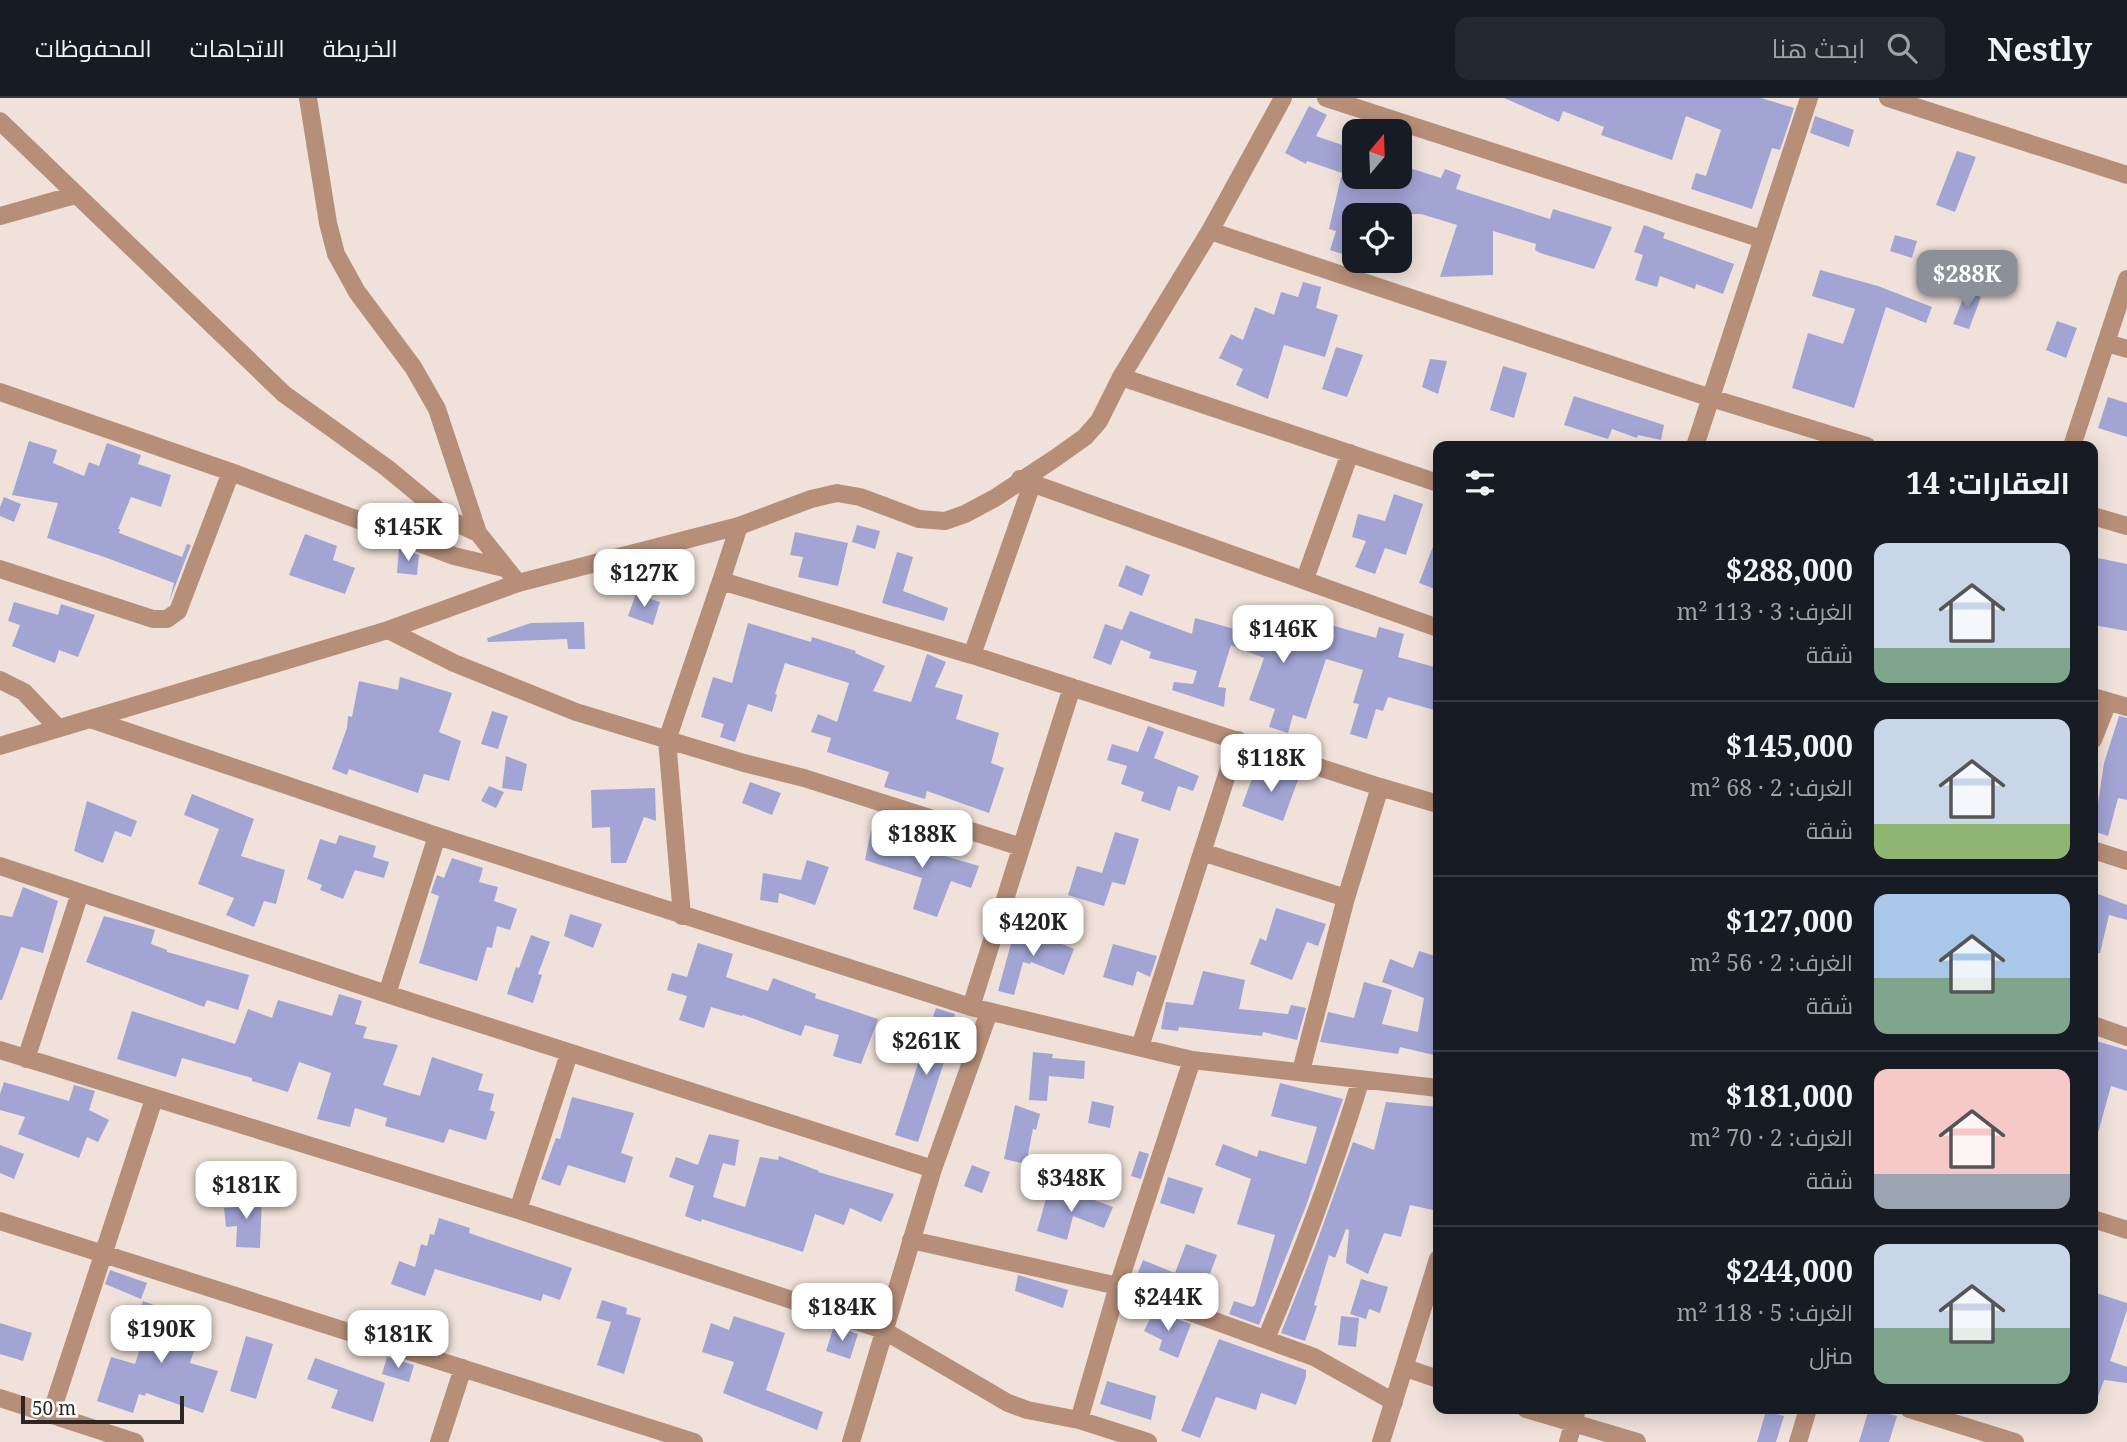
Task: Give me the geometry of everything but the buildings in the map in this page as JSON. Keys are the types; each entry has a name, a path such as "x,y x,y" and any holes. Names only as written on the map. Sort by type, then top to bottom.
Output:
{"street":[{"path":"308,98 328,223 336,254 357,292 413,368 437,409 478,533 518,583"},
{"path":"0,746 388,630 518,583 739,526 811,499 838,493 860,496 919,519 945,521 995,498 1026,481 1085,437 1099,421 1121,377 1210,231 1283,98"},
{"path":"1326,98 1762,239"},
{"path":"1697,441 1809,98"},
{"path":"1888,98 2127,175"},
{"path":"0,121 284,394 387,468 450,520 478,533"},
{"path":"0,216 75,195"},
{"path":"1210,231 1711,398 1851,441"},
{"path":"2074,441 2127,279"},
{"path":"2107,343 2127,349"},
{"path":"1121,377 1433,481"},
{"path":"0,392 231,472 454,556 504,568"},
{"path":"1306,579 1350,453"},
{"path":"0,569 153,619 167,620 178,611 231,472"},
{"path":"1026,481 1433,626"},
{"path":"972,654 1026,481"},
{"path":"2098,518 2127,527"},
{"path":"681,916 667,740 739,526"},
{"path":"721,581 972,654 1433,803"},
{"path":"388,630 454,663 576,712 804,778 1021,847"},
{"path":"0,680 24,692 57,727"},
{"path":"851,1442 980,1009 1021,847 1072,687"},
{"path":"2100,699 2127,708"},
{"path":"93,720 681,916 980,1009 1192,1060 1433,1087"},
{"path":"1140,1047 1238,740"},
{"path":"1301,1071 1346,898 1380,787"},
{"path":"387,994 437,836"},
{"path":"1202,852 1346,898"},
{"path":"2098,852 2127,861"},
{"path":"0,866 569,1054 933,1169"},
{"path":"26,1059 80,893"},
{"path":"2098,1027 2127,1037"},
{"path":"0,1050 518,1210 883,1330 1008,1404 1079,1420 1148,1442"},
{"path":"518,1210 569,1054"},
{"path":"1079,1420 1118,1286 1192,1060"},
{"path":"1266,1339 1308,1240 1361,1079"},
{"path":"51,1414 154,1099"},
{"path":"0,1221 694,1442"},
{"path":"2098,1221 2127,1230"},
{"path":"911,1240 1118,1286 1314,1357 1394,1402"},
{"path":"1381,1442 1433,1296"},
{"path":"439,1442 463,1368"},
{"path":"1406,1368 1433,1377"},
{"path":"0,1398 135,1442"},
{"path":"1557,1414 1575,1417 1637,1442"},
{"path":"1798,1442 1806,1414"},
{"path":"1925,1414 2015,1442"},
{"path":"1567,1442 1575,1417"}]}
